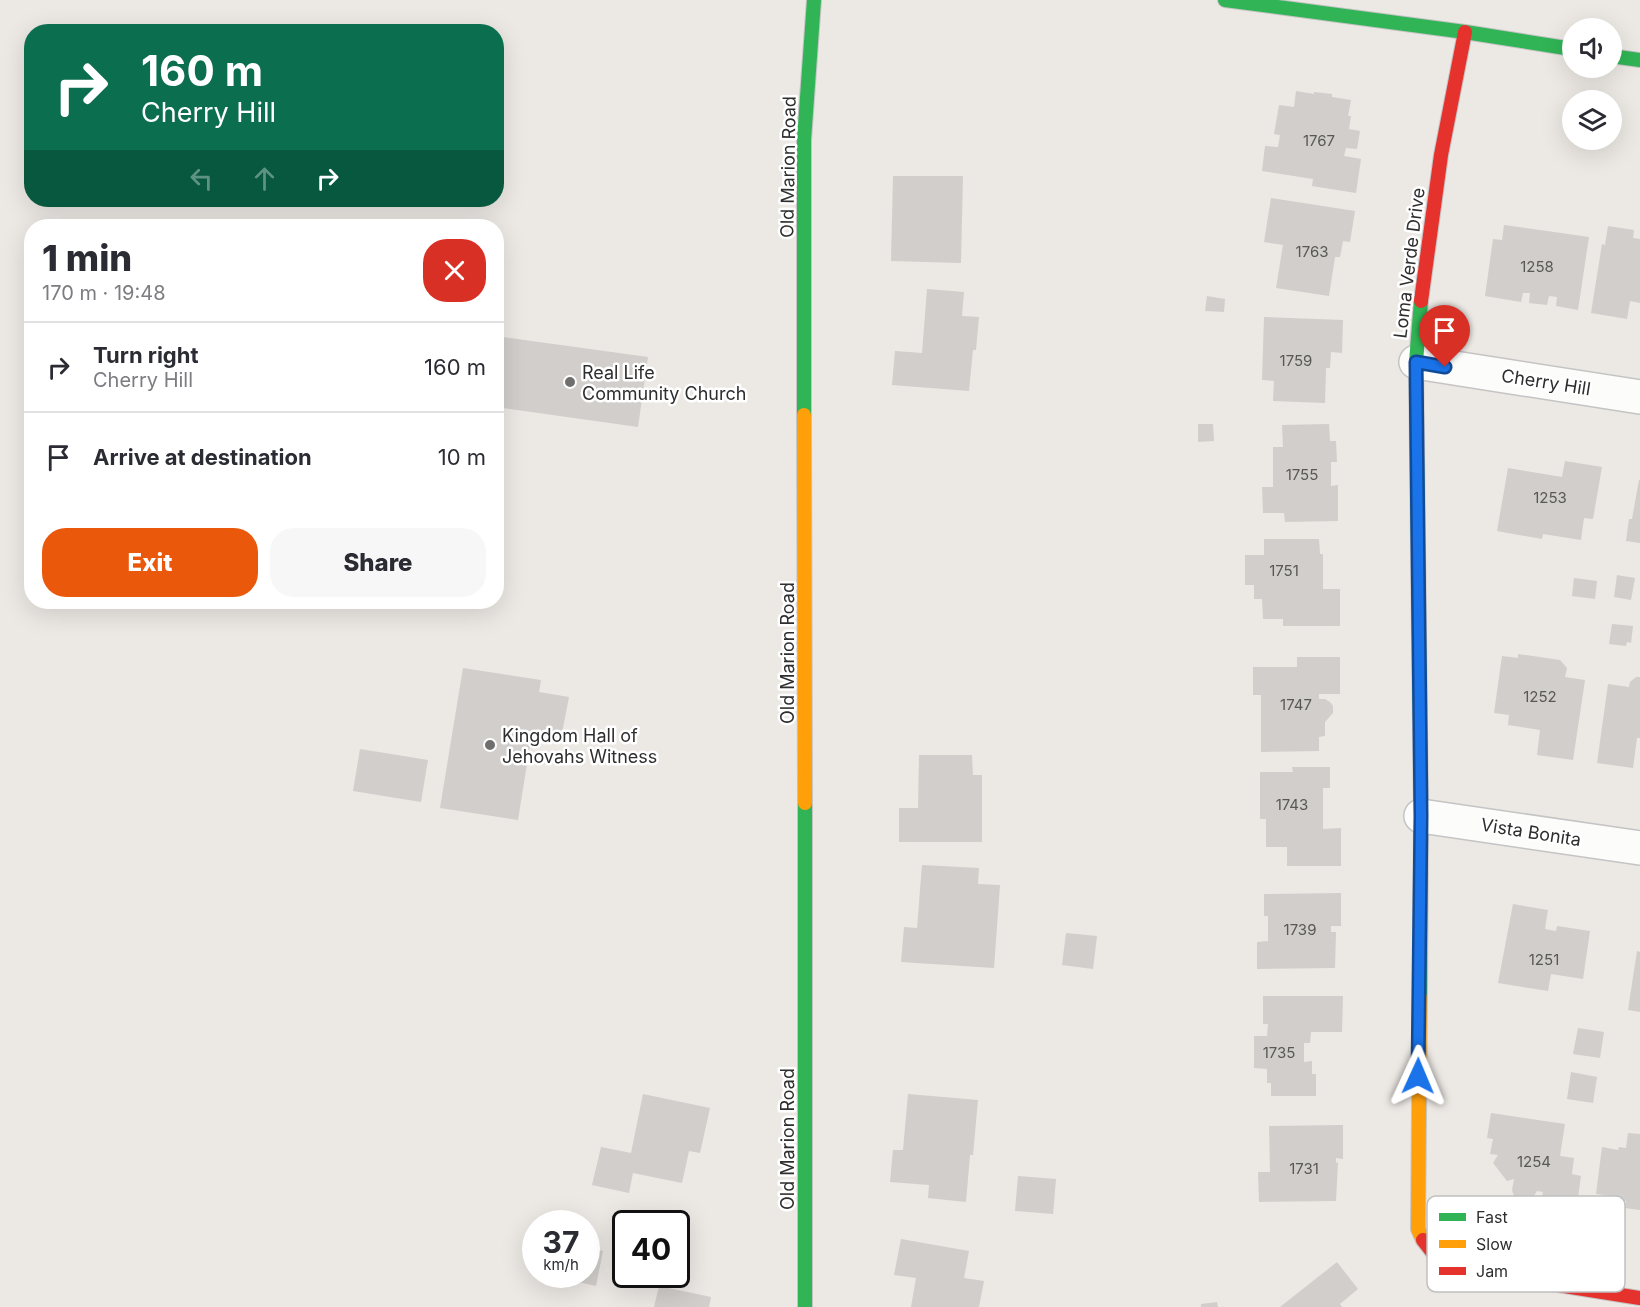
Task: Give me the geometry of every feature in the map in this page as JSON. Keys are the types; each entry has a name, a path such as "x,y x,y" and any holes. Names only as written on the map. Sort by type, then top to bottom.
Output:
{"street":[{"name":"Old Marion Road","path":"805,1307 804,140 814,0"},
{"path":"1225,0 1465,32 1562,48"},
{"name":"Loma Verde Drive","path":"1427,1247 1422,1240 1416,1218 1421,816 1416,362 1421,290 1445,122 1465,32"},
{"path":"1622,58 1640,60"},
{"name":"Cherry Hill","path":"1416,362 1640,397"},
{"name":"Vista Bonita","path":"1421,816 1640,848"},
{"name":"Loma Verde Drive","path":"1602,1292 1640,1298"}],"building":[{"path":"1296,91 1332,94 1332,97 1351,100 1348,116 1351,116 1349,129 1360,131 1357,149 1346,148 1344,156 1361,159 1356,193 1312,186 1313,179 1262,171 1265,146 1278,147 1280,135 1274,134 1279,105 1294,107"},
{"path":"893,176 963,176 961,263 891,261"},
{"path":"1271,198 1355,211 1350,242 1343,241 1340,257 1335,257 1329,296 1276,288 1283,245 1264,242"},
{"path":"1504,225 1589,237 1578,310 1556,306 1557,297 1549,296 1547,305 1529,303 1530,293 1523,293 1521,302 1485,296 1493,239 1502,240"},
{"path":"1608,226 1634,230 1633,238 1640,239 1640,303 1630,301 1627,319 1591,313 1602,244 1605,245"},
{"path":"927,289 964,292 962,316 979,317 969,391 892,385 895,351 922,353"},
{"path":"1207,296 1225,299 1224,312 1205,311"},
{"path":"1264,317 1343,320 1342,353 1331,352 1330,368 1326,368 1325,403 1273,401 1274,381 1262,380"},
{"name":"Real Life Community Church","path":"504,337 648,357 638,427 504,408"},
{"path":"1198,424 1213,424 1214,441 1198,442"},
{"path":"1329,424 1330,441 1336,441 1337,462 1331,462 1331,486 1338,485 1338,521 1285,522 1284,513 1263,513 1262,487 1273,487 1273,447 1283,447 1282,425"},
{"path":"1565,461 1602,467 1593,519 1584,518 1581,540 1543,534 1542,539 1497,531 1508,468 1562,477"},
{"path":"1640,480 1640,543 1626,541"},
{"path":"1264,539 1319,539 1320,554 1323,554 1323,589 1340,589 1340,626 1283,626 1283,619 1263,619 1262,599 1254,599 1254,585 1245,585 1245,555 1264,555"},
{"path":"1617,575 1635,578 1631,600 1614,597"},
{"path":"1574,578 1597,581 1595,599 1572,596"},
{"path":"1612,624 1633,626 1631,643 1627,642 1626,646 1609,644"},
{"path":"1518,654 1560,660 1567,668 1565,677 1585,680 1573,760 1537,755 1540,730 1508,725 1509,715 1494,713 1502,656 1518,658"},
{"path":"1297,657 1340,657 1340,694 1319,694 1319,699 1325,699 1333,706 1333,713 1325,722 1325,736 1319,737 1319,751 1261,752 1261,695 1253,695 1253,667 1297,667"},
{"name":"Kingdom Hall of Jehovahs Witness","path":"463,668 541,680 539,692 569,697 561,738 532,733 518,820 440,808"},
{"path":"1640,677 1640,738 1637,738 1633,768 1597,763 1608,684 1629,687 1630,682"},
{"path":"360,749 428,760 421,802 353,791"},
{"path":"919,755 972,755 973,775 982,775 982,842 899,842 899,808 918,808"},
{"path":"1292,767 1330,767 1330,788 1323,788 1323,829 1341,828 1341,866 1287,866 1287,847 1266,847 1266,819 1260,819 1260,772 1293,772"},
{"path":"922,865 979,868 978,884 1000,885 994,968 901,962 904,927 917,928"},
{"path":"1341,893 1341,926 1331,926 1331,932 1336,932 1335,968 1257,969 1257,942 1268,941 1268,916 1264,916 1264,894"},
{"path":"1513,904 1548,910 1545,929 1556,931 1557,926 1590,931 1583,979 1551,974 1548,991 1498,983"},
{"path":"1066,933 1097,936 1093,969 1062,965"},
{"path":"1637,951 1640,952 1640,1012 1628,1010"},
{"path":"1263,996 1343,996 1342,1032 1311,1032 1310,1043 1304,1043 1304,1062 1312,1061 1312,1074 1316,1074 1316,1096 1271,1096 1271,1083 1267,1083 1267,1069 1254,1068 1254,1036 1267,1036 1268,1024 1263,1024"},
{"path":"1578,1028 1604,1032 1600,1058 1573,1054"},
{"path":"1571,1072 1597,1077 1593,1103 1567,1099"},
{"path":"643,1094 710,1108 700,1153 689,1151 682,1183 633,1173 629,1193 592,1185 601,1147 631,1153"},
{"path":"908,1094 978,1100 966,1202 928,1198 929,1185 890,1182 893,1150 903,1150"},
{"path":"1491,1113 1565,1124 1560,1156 1574,1158 1572,1174 1581,1176 1578,1196 1542,1196 1543,1192 1537,1191 1534,1196 1514,1196 1512,1190 1514,1179 1507,1181 1493,1163 1498,1155 1490,1154 1493,1139 1487,1138"},
{"path":"1343,1125 1343,1159 1336,1158 1336,1163 1338,1162 1336,1201 1259,1202 1258,1172 1270,1172 1269,1126"},
{"path":"1628,1133 1640,1134 1640,1210 1625,1208 1625,1196 1596,1194 1602,1147 1618,1150 1619,1147 1626,1148"},
{"path":"1018,1176 1056,1179 1053,1214 1015,1211"},
{"path":"901,1239 969,1251 964,1278 984,1281 979,1307 911,1307 916,1278 894,1275"},
{"path":"600,1250 603,1251 600,1266"},
{"path":"1337,1262 1358,1289 1340,1304 1342,1307 1280,1307"},
{"path":"659,1288 711,1297 709,1307 654,1307"},
{"path":"1217,1302 1218,1307 1201,1307 1201,1304"}],"traffic: fast":[{"path":"804,415 804,140 814,0"},
{"path":"1225,0 1562,47"},
{"path":"1622,58 1640,60"},
{"path":"1420,997 1421,816 1416,362 1421,301"},
{"path":"805,803 805,1307"}],"traffic: slow":[{"path":"804,415 805,803"},
{"path":"1420,997 1418,1229 1423,1240"}],"traffic: jam":[{"path":"1421,301 1441,155 1465,32"},
{"path":"1423,1240 1427,1245"},
{"path":"1602,1292 1640,1298"}],"place":[{"name":"Real Life Community Church","path":"570,382"},
{"name":"Kingdom Hall of Jehovahs Witness","path":"490,745"}],"route":[{"path":"1418,1076 1421,816 1416,362 1445,367"}]}
